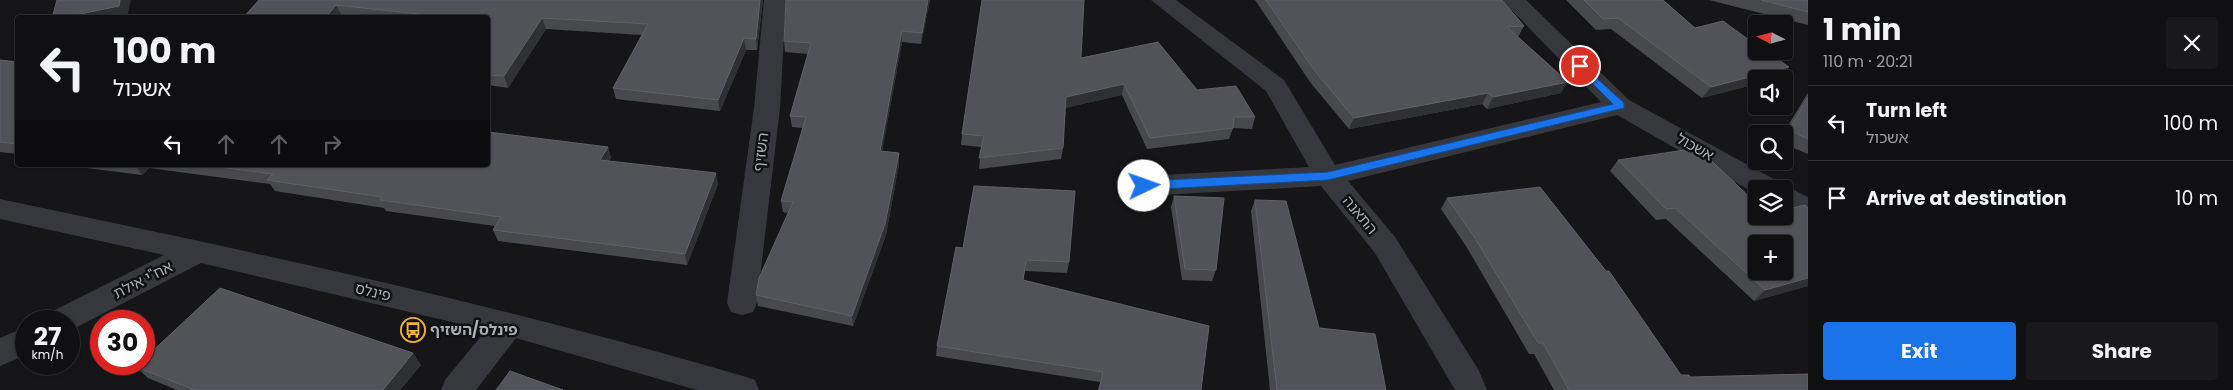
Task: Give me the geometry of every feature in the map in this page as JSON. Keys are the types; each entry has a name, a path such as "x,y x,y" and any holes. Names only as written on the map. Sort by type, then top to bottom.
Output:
{"street":[{"name":"השזיף","path":"742,303 767,108 775,0"},
{"name":"התאנה","path":"1162,0 1275,86 1328,176 1385,245 1467,379 1471,390"},
{"name":"אשכול","path":"1513,0 1620,106 1753,180"},
{"path":"1144,186 1328,176 1620,106"},
{"path":"1793,202 1808,210"},
{"name":"פינלס","path":"0,209 509,324 636,356 743,390"},
{"name":"אח\"י אילת","path":"80,312 197,252"},
{"path":"457,390 509,324"},
{"path":"0,353 15,346"}],"building":[{"path":"57,0 120,0 119,6 76,15 53,15"},
{"path":"259,0 760,0 756,39 744,38 718,100 613,88 648,24 542,18 504,76 490,75 490,15 428,15 336,5 328,15 246,15"},
{"path":"786,0 928,0 922,33 902,31 880,151 899,153 885,224 852,316 756,295 759,278 793,202 781,201 806,117 790,116 811,43 784,41"},
{"path":"982,0 1084,0 1081,58 1158,42 1197,90 1236,86 1255,117 1234,117 1233,128 1150,138 1124,84 1066,97 1063,148 979,158 984,136 962,134"},
{"path":"1266,0 1502,0 1524,26 1507,27 1568,82 1493,97 1488,93 1354,118 1314,70"},
{"path":"1584,0 1663,0 1695,28 1723,21 1748,39 1748,60 1779,60 1789,67 1777,70 1748,70 1748,78 1711,87 1618,18 1603,19"},
{"path":"1761,0 1808,0 1808,12"},
{"path":"0,60 15,62 15,144 0,142"},
{"path":"1808,97 1808,139 1793,132 1792,125"},
{"path":"490,132 608,147 600,160 716,173 685,254 493,230 501,217 380,200 382,197 267,180 273,174 219,167 490,167"},
{"path":"1698,148 1748,195 1748,225 1793,225 1793,208 1805,205 1808,208 1808,278 1765,290 1754,280 1793,280 1793,235 1748,235 1748,275 1675,208 1666,209 1618,160"},
{"path":"974,186 1075,191 1069,262 1026,260 1023,280 1209,326 1201,390 1099,390 1103,372 937,346 956,247 963,248"},
{"path":"1540,187 1606,271 1609,271 1681,375 1689,375 1690,377 1808,374 1808,390 1569,390 1543,343 1538,343 1473,235 1447,198"},
{"path":"1174,196 1224,198 1216,270 1185,269"},
{"path":"1255,200 1286,201 1319,328 1375,334 1386,390 1277,390"},
{"path":"220,288 413,353 383,390 195,390 155,374 155,349"},
{"path":"510,371 563,390 496,390"}],"place":[{"name":"פינלס/השזיף","path":"413,330"}],"route":[{"path":"1144,186 1328,176 1620,106 1580,66"}]}
